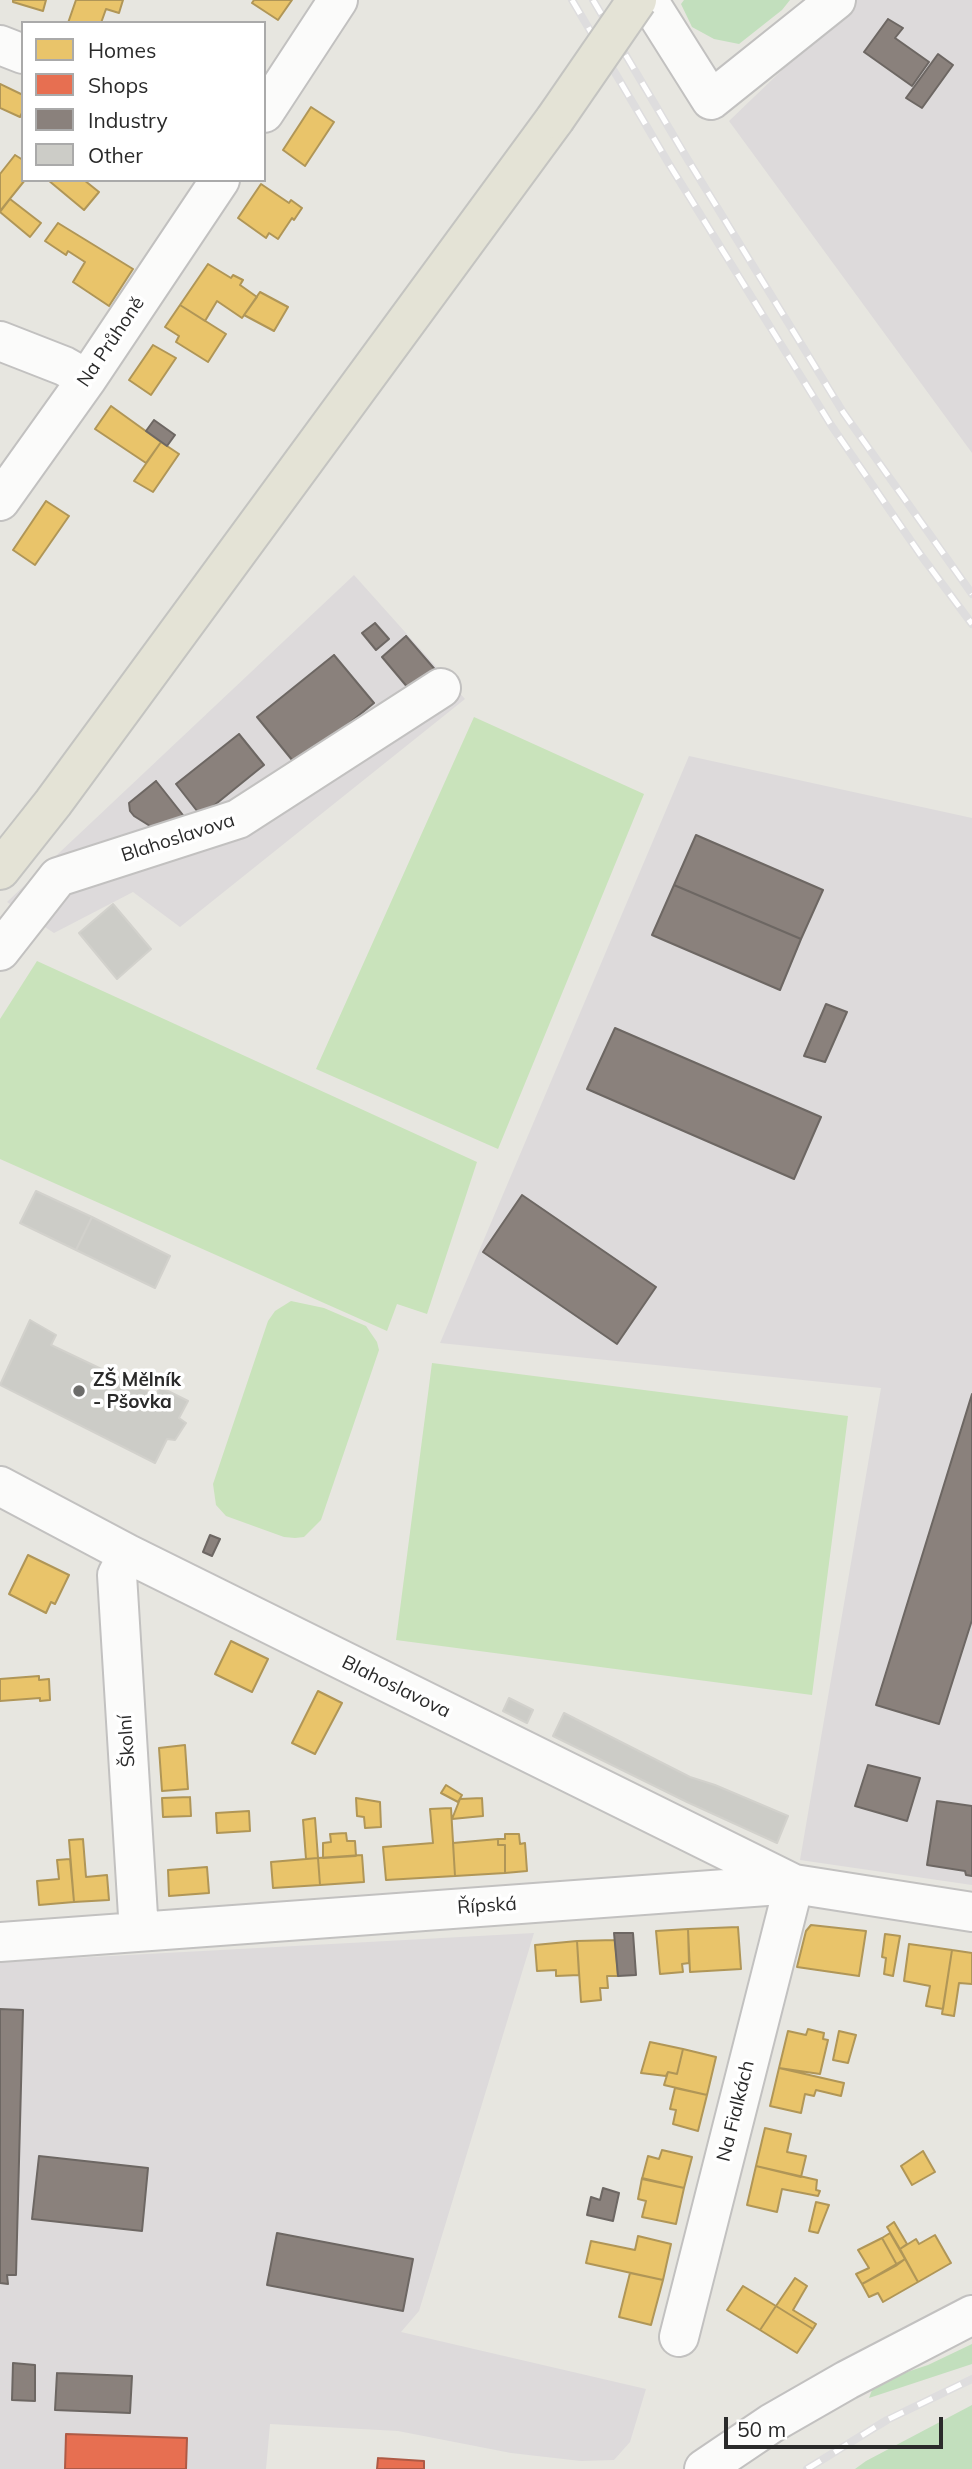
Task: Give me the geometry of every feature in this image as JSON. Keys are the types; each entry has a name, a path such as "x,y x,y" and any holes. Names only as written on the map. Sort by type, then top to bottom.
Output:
{"main road":[{"path":"0,870 53,803 555,119 637,0"}],"street":[{"path":"266,110 338,0"},
{"path":"648,0 712,100 836,0"},
{"path":"0,45 21,53"},
{"name":"Na Průhoně","path":"0,500 87,379 219,182"},
{"path":"0,341 64,366 87,379"},
{"name":"Blahoslavova","path":"0,951 58,877 237,819 441,688"},
{"name":"Blahoslavova","path":"0,1486 128,1554 794,1884"},
{"name":"Školní","path":"128,1554 117,1575 139,1932"},
{"name":"Řípská","path":"0,1942 794,1884 972,1912"},
{"name":"Na Fialkách","path":"679,2337 794,1884"},
{"path":"704,2469 772,2423 972,2315"}],"shaded area":[{"path":"855,0 972,0 972,453 729,121"},
{"path":"354,575 465,699 180,927 133,892 54,933 7,902"},
{"path":"689,756 972,818 972,1885 800,1860 881,1388 440,1343"},
{"path":"534,1933 419,2311 401,2332 646,2389 630,2442 614,2460 581,2461 511,2453 398,2431 270,2424 266,2469 0,2469 0,1962"}],"green space":[{"path":"684,0 790,0 782,10 739,44 714,39 692,27 681,4"},
{"path":"474,717 644,794 498,1149 316,1069"},
{"path":"37,961 477,1162 427,1314 397,1304 387,1331 0,1159 0,1019"},
{"path":"291,1301 324,1308 366,1326 379,1350 321,1520 304,1537 295,1538 284,1537 226,1516 216,1505 213,1484 268,1321 275,1311"},
{"path":"432,1363 848,1416 812,1695 396,1640"},
{"path":"972,2344 972,2364 869,2398 880,2381 928,2365"},
{"path":"972,2405 972,2469 855,2469 866,2461"}],"building: Homes":[{"path":"13,0 46,0 43,11"},
{"path":"76,0 123,0 119,13 106,9 102,21 69,21"},
{"path":"254,0 292,0 278,20 252,3"},
{"path":"0,84 21,94 20,117 0,108"},
{"path":"311,107 334,122 305,166 283,150"},
{"path":"15,155 21,159 21,182 23,182 0,211 0,174"},
{"path":"50,182 86,182 99,192 84,210"},
{"path":"261,184 289,203 291,200 302,208 278,239 269,233 266,238 238,218"},
{"path":"10,199 41,223 30,237 0,212"},
{"path":"58,223 133,269 109,306 73,282 85,262 68,251 66,255 45,241"},
{"path":"208,264 231,278 233,275 243,280 240,285 257,297 242,318 217,301 205,321 180,305"},
{"path":"260,292 288,307 274,331 244,315"},
{"path":"180,305 226,334 208,362 176,342 179,336 165,327"},
{"path":"153,345 176,358 151,395 129,380"},
{"path":"111,406 161,442 146,463 95,429"},
{"path":"161,442 179,454 153,492 134,481"},
{"path":"46,501 69,516 35,565 13,550"},
{"path":"28,1555 69,1575 55,1604 51,1602 46,1613 9,1594"},
{"path":"231,1641 268,1659 252,1692 215,1674"},
{"path":"39,1676 39,1680 49,1679 50,1700 40,1701 40,1698 0,1701 0,1679"},
{"path":"318,1691 342,1703 315,1754 292,1743"},
{"path":"185,1745 188,1789 162,1791 159,1748"},
{"path":"446,1785 462,1795 458,1802 441,1793"},
{"path":"190,1797 191,1816 163,1817 162,1798"},
{"path":"356,1798 380,1802 381,1827 365,1828 364,1817 357,1816"},
{"path":"482,1798 483,1816 452,1819 460,1799"},
{"path":"451,1808 455,1876 386,1880 383,1847 433,1843 430,1809"},
{"path":"249,1811 250,1831 217,1833 216,1813"},
{"path":"315,1818 318,1858 306,1859 303,1820"},
{"path":"346,1833 347,1841 355,1841 356,1856 323,1858 323,1843 331,1842 330,1834"},
{"path":"505,1834 519,1834 520,1844 525,1843 527,1871 505,1873 505,1845 498,1845 498,1839 505,1839"},
{"path":"83,1839 86,1877 107,1875 109,1900 74,1902 69,1840"},
{"path":"498,1839 498,1845 505,1845 505,1873 455,1876 453,1843"},
{"path":"362,1855 364,1882 320,1885 318,1858"},
{"path":"318,1858 320,1885 273,1888 271,1862"},
{"path":"70,1859 74,1902 39,1905 37,1881 59,1879 57,1860"},
{"path":"207,1867 209,1893 169,1896 168,1870"},
{"path":"811,1925 866,1931 859,1976 797,1967 806,1931"},
{"path":"738,1927 741,1969 690,1972 688,1929"},
{"path":"688,1929 689,1963 682,1964 683,1972 660,1974 656,1931"},
{"path":"885,1934 900,1936 893,1976 884,1974 886,1958 882,1957"},
{"path":"615,1940 618,1976 607,1976 608,1988 600,1988 601,2000 581,2002 577,1941"},
{"path":"577,1941 579,1975 556,1976 556,1970 537,1971 535,1945"},
{"path":"909,1944 952,1950 943,2009 926,2006 930,1986 904,1981"},
{"path":"952,1950 972,1953 972,1984 959,1983 954,2016 942,2014"},
{"path":"808,2029 824,2033 823,2039 828,2040 820,2074 779,2068 788,2031 806,2035"},
{"path":"839,2031 856,2035 848,2063 833,2060"},
{"path":"650,2042 683,2049 677,2074 668,2072 666,2076 641,2073"},
{"path":"683,2049 716,2057 707,2095 664,2085 668,2072 677,2074"},
{"path":"779,2068 844,2083 841,2096 816,2090 814,2096 805,2094 801,2113 770,2106"},
{"path":"675,2088 707,2095 698,2131 673,2124 676,2110 670,2109"},
{"path":"765,2128 791,2134 787,2152 806,2156 801,2177 756,2166"},
{"path":"662,2150 692,2157 684,2188 642,2179 648,2156 659,2159"},
{"path":"923,2151 935,2172 912,2185 901,2166"},
{"path":"756,2166 817,2180 816,2190 820,2191 818,2196 782,2189 777,2212 747,2205"},
{"path":"642,2178 684,2188 676,2224 642,2217 646,2201 638,2199"},
{"path":"816,2202 829,2205 818,2233 809,2231"},
{"path":"894,2222 907,2244 900,2249 887,2227"},
{"path":"890,2233 905,2259 897,2265 882,2238"},
{"path":"935,2235 951,2263 918,2282 900,2249 916,2239 919,2244"},
{"path":"638,2236 671,2244 663,2280 586,2263 591,2241 635,2250"},
{"path":"882,2238 897,2265 862,2284 856,2274 869,2268 858,2250"},
{"path":"905,2259 918,2282 883,2302 878,2293 869,2297 862,2284"},
{"path":"630,2273 663,2280 651,2325 619,2317"},
{"path":"795,2278 807,2286 793,2310 816,2324 813,2329 776,2306"},
{"path":"743,2286 776,2306 760,2330 727,2310"},
{"path":"776,2306 813,2329 797,2353 760,2330"}],"building: Shops":[{"path":"66,2434 187,2438 186,2469 65,2469"},
{"path":"378,2458 424,2461 424,2469 377,2469"}],"building: Industry":[{"path":"888,19 903,28 895,38 929,62 912,86 864,52"},
{"path":"938,54 953,65 922,108 906,98"},
{"path":"154,420 175,435 167,446 146,431"},
{"path":"375,623 389,639 376,650 362,633"},
{"path":"406,636 438,673 414,695 382,657"},
{"path":"334,655 374,703 297,766 257,717"},
{"path":"239,734 264,765 201,816 176,784"},
{"path":"156,781 190,824 166,836 130,811 129,803"},
{"path":"696,835 823,890 801,939 674,885"},
{"path":"674,885 801,939 780,990 652,935"},
{"path":"826,1004 847,1012 825,1062 804,1056"},
{"path":"615,1028 821,1117 794,1179 587,1089"},
{"path":"522,1195 656,1287 617,1344 483,1252"},
{"path":"972,1394 972,1620 939,1724 876,1705"},
{"path":"210,1535 220,1539 212,1556 203,1552"},
{"path":"868,1765 920,1778 907,1821 855,1806"},
{"path":"937,1801 972,1806 972,1876 966,1875 965,1871 927,1865"},
{"path":"614,1933 633,1933 636,1975 618,1976"},
{"path":"0,2009 23,2010 16,2275 7,2275 8,2284 0,2283"},
{"path":"39,2156 148,2168 142,2231 32,2219"},
{"path":"603,2188 619,2193 613,2221 587,2215 591,2197 600,2200"},
{"path":"277,2233 413,2259 403,2311 267,2285"},
{"path":"13,2363 35,2365 35,2401 12,2400"},
{"path":"57,2373 132,2376 130,2413 55,2410"}],"building: Other":[{"path":"113,904 151,949 117,979 79,933"},
{"path":"36,1191 92,1217 76,1250 20,1223"},
{"path":"92,1217 170,1256 155,1288 76,1250"},
{"name":"ZŠ Mělník - Pšovka","path":"30,1320 56,1335 51,1345 156,1395 160,1387 188,1401 179,1418 186,1423 175,1440 167,1439 155,1463 0,1385"},
{"path":"509,1698 533,1710 527,1723 503,1711"},
{"path":"564,1713 690,1777 788,1816 777,1843 553,1736"}],"railway":[{"path":"572,0 669,164 831,425 972,624"},
{"path":"593,0 843,412 972,594"},
{"path":"807,2469 887,2420 972,2379"}],"place":[{"name":"ZŠ Mělník - Pšovka","path":"79,1391"}]}
